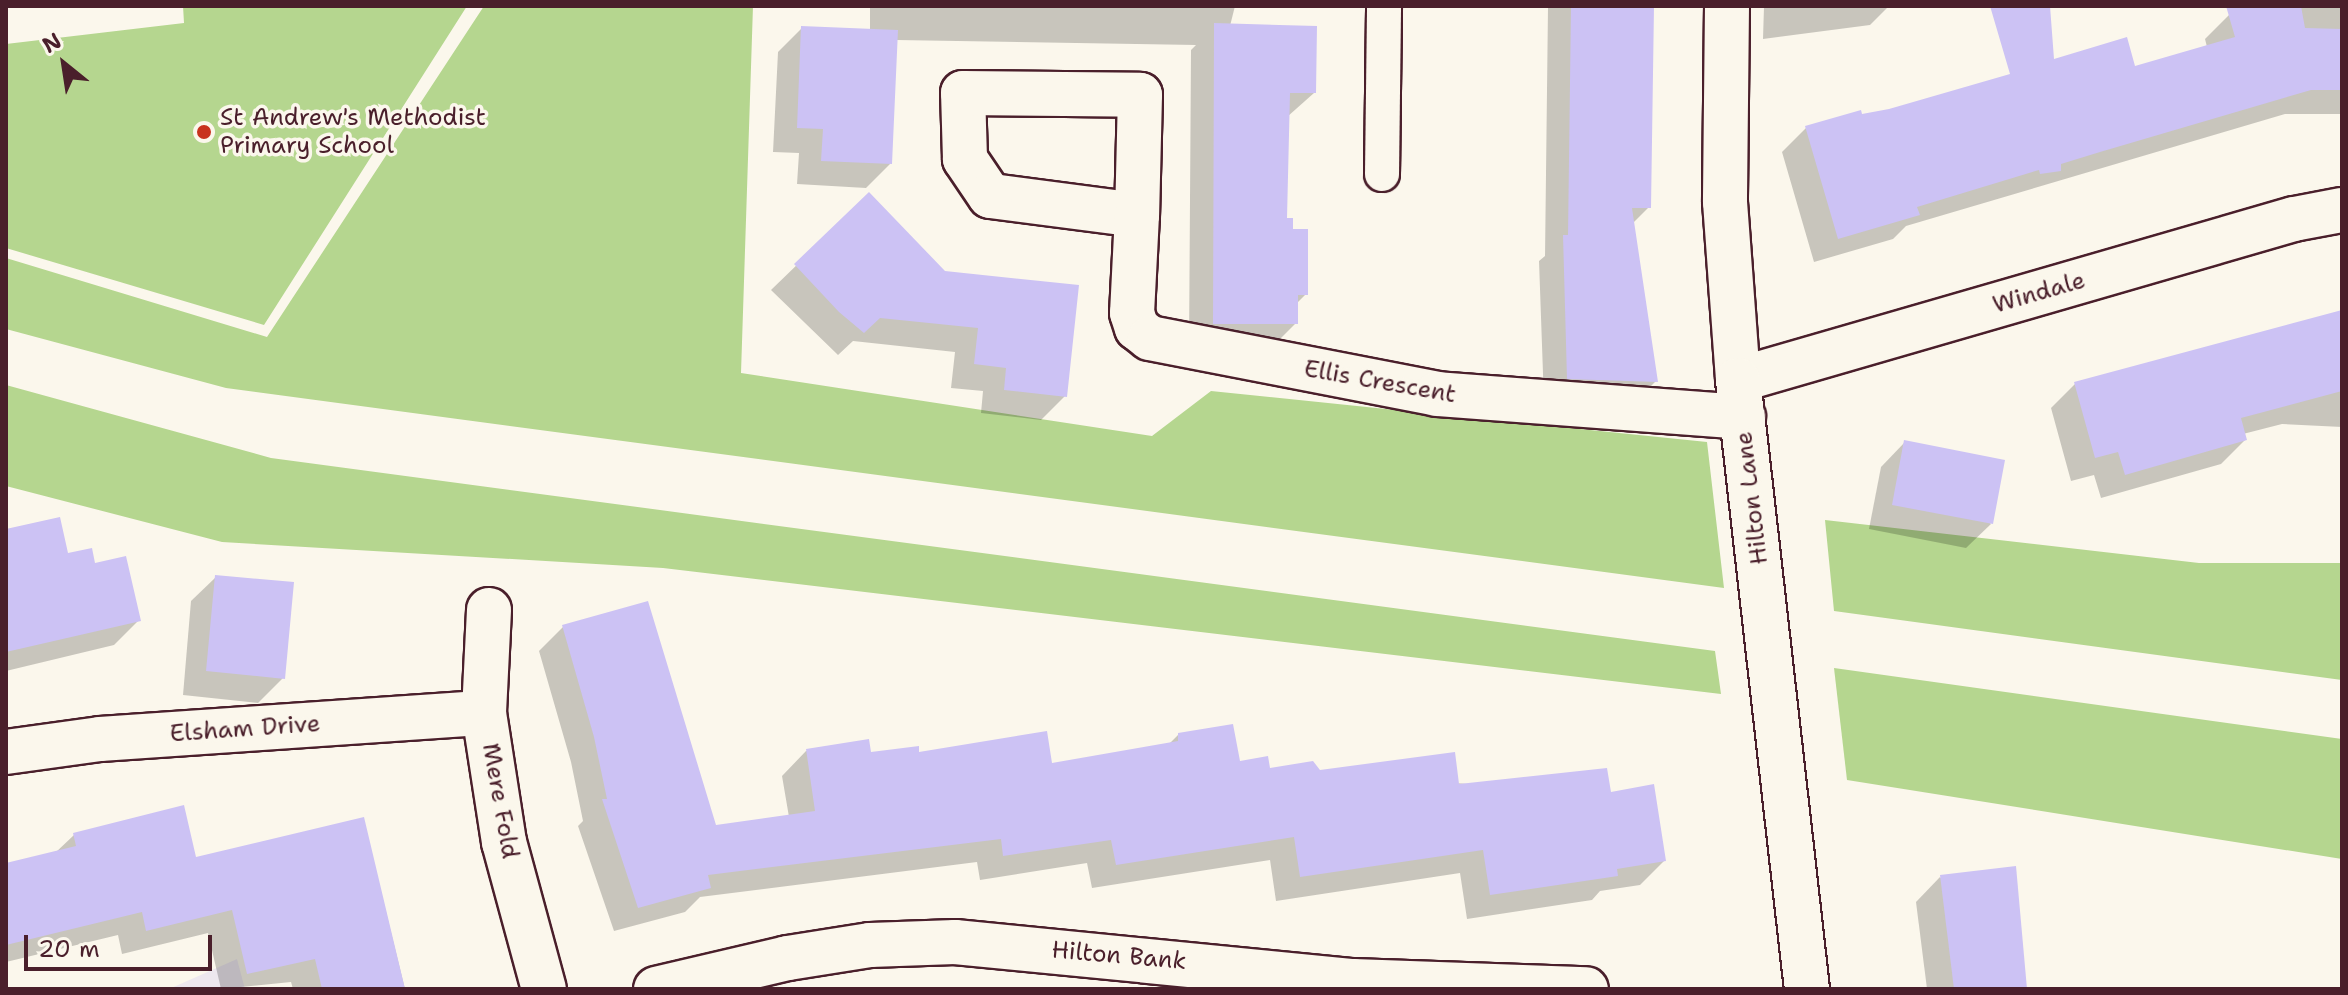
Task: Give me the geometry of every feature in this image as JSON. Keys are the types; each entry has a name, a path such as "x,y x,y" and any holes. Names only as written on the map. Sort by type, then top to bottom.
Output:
{"street":[{"name":"Hilton Lane","path":"1727,6 1725,202 1740,399 1807,989"},
{"name":"Ellis Crescent","path":"1137,215 990,196 965,159 963,93 1140,95 1137,215 1132,313 1137,328 1150,338 1437,394 1740,399"},
{"name":"Windale","path":"1740,399 2294,219 2342,210"},
{"name":"Mere Fold","path":"489,610 484,713 504,842 544,989"},
{"name":"Elsham Drive","path":"6,752 100,739 484,713"},
{"name":"Hilton Bank","path":"656,989 788,958 870,945 955,942 1216,977 1586,989"}],"lane":[{"path":"1382,174 1384,6"}],"shaded area":[{"path":"237,959 245,989 169,989"}],"green space":[{"name":"St Andrew's Methodist Primary School","path":"183,6 467,6 264,325 6,248 6,44 184,23"},
{"path":"484,6 753,6 741,373 1152,436 1211,391 1707,442 1724,588 226,388 6,329 6,258 267,337"},
{"path":"6,385 271,458 1715,651 1721,694 663,568 222,542 6,486"},
{"path":"1825,520 2199,563 2342,563 2342,680 1834,611"},
{"path":"1834,668 2342,739 2342,859 1847,780"}],"building":[{"path":"1571,6 1654,6 1651,208 1632,208 1658,382 1567,379 1563,235 1568,235"},
{"path":"1990,6 2050,6 2054,59 2127,37 2135,66 2235,37 2226,6 2301,6 2305,28 2342,29 2342,90 2311,90 2061,164 2061,171 2040,174 2039,170 1917,207 1920,215 1838,239 1805,126 1861,110 1862,114 1889,109 2010,74"},
{"path":"1214,23 1317,26 1316,93 1290,93 1287,218 1293,218 1293,229 1308,229 1308,295 1298,295 1298,324 1213,324"},
{"path":"801,26 898,30 892,164 821,161 823,129 797,128"},
{"path":"869,192 945,271 1079,285 1067,397 1004,390 1006,368 974,364 978,328 880,318 864,333 839,312 794,264"},
{"path":"2342,310 2342,391 2241,418 2247,440 2125,475 2118,452 2095,458 2074,382"},
{"path":"1904,440 2005,460 1993,524 1892,505"},
{"path":"60,517 68,553 92,548 95,563 126,556 141,621 6,652 6,529"},
{"path":"215,575 294,582 285,679 206,671"},
{"path":"648,601 716,825 815,811 806,749 869,739 871,752 919,746 919,752 1047,731 1052,763 1178,741 1178,733 1233,724 1240,761 1268,756 1270,768 1313,761 1320,770 1455,752 1459,784 1607,768 1611,792 1654,784 1666,861 1617,869 1618,876 1490,895 1483,850 1300,877 1294,837 1116,865 1111,840 1003,856 1001,839 708,875 711,888 638,908 602,799 607,799 594,737 562,625"},
{"path":"184,805 196,857 364,817 405,989 322,989 315,959 247,974 232,910 146,931 142,912 6,945 6,863 76,846 73,833"},
{"path":"2016,866 2027,989 1954,989 1940,875"}],"place":[{"name":"St Andrew's Methodist Primary School","path":"204,132"}]}
